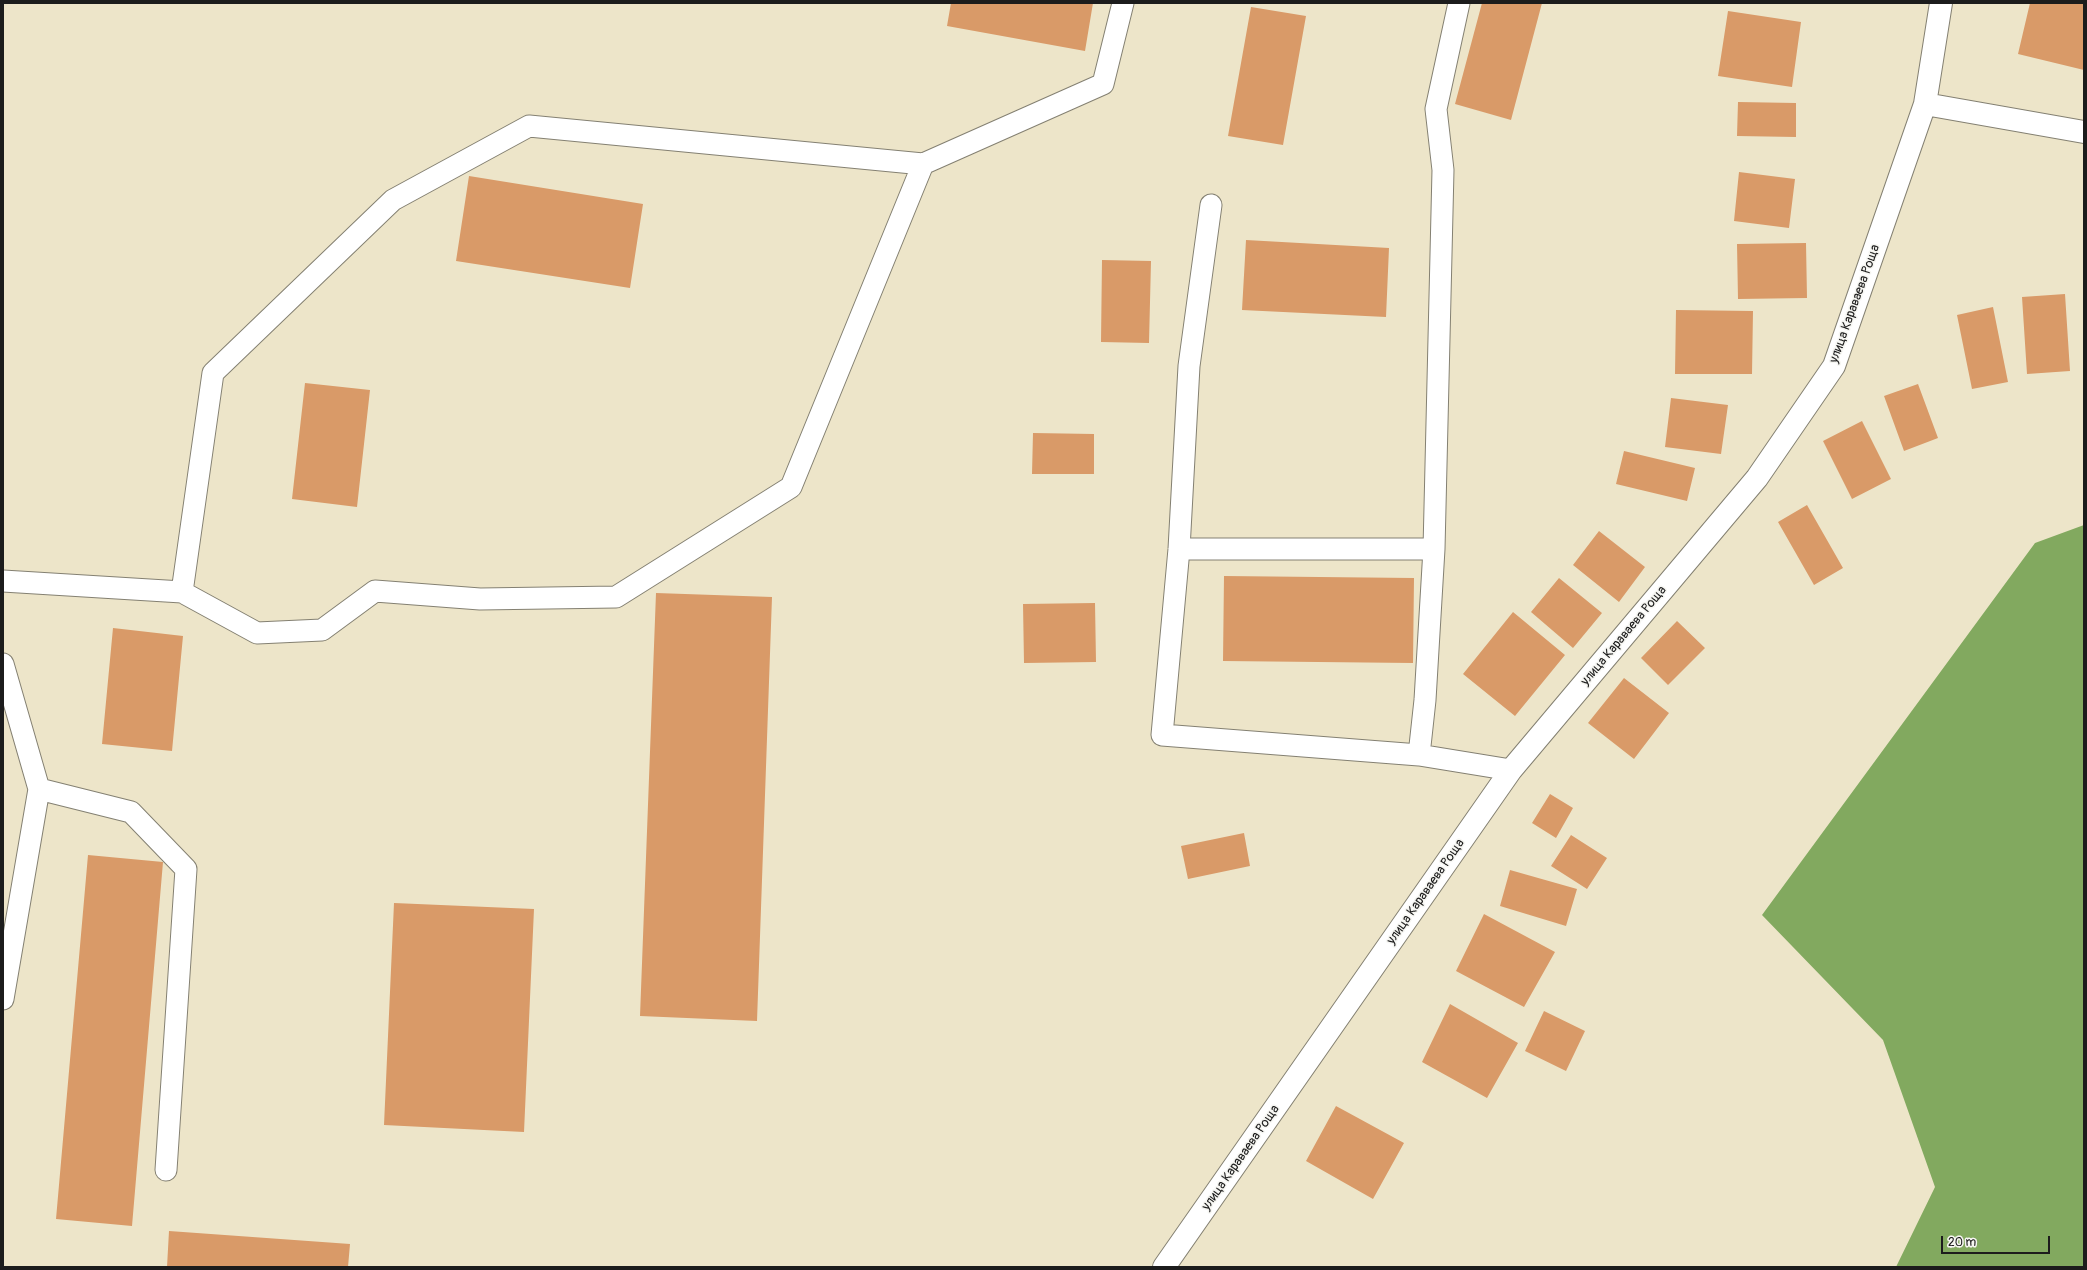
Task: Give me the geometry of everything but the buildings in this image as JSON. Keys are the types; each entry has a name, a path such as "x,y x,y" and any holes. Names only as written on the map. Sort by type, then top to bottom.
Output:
{"street":[{"name":"улица Караваева Роща","path":"1164,1267 1511,770 1757,478 1834,366 1926,104 1942,3"},
{"path":"1926,104 2084,132"}],"lane":[{"path":"182,592 213,373 393,200 529,126 923,164 1103,84 1123,3"},
{"path":"1418,755 1425,700 1434,549 1442,170 1436,109 1459,3"},
{"path":"3,581 182,592 257,633 322,630 375,591 480,598 616,597 791,487 923,164"},
{"path":"1211,205 1189,366 1179,549 1162,735 1418,755 1511,770"},
{"path":"1179,549 1434,549"},
{"path":"3,664 39,789 3,999"},
{"path":"39,789 131,812 186,869 166,1170"}],"green space":[{"path":"2084,525 2084,1267 1896,1267 1935,1187 1883,1040 1762,915 2035,543"}]}
